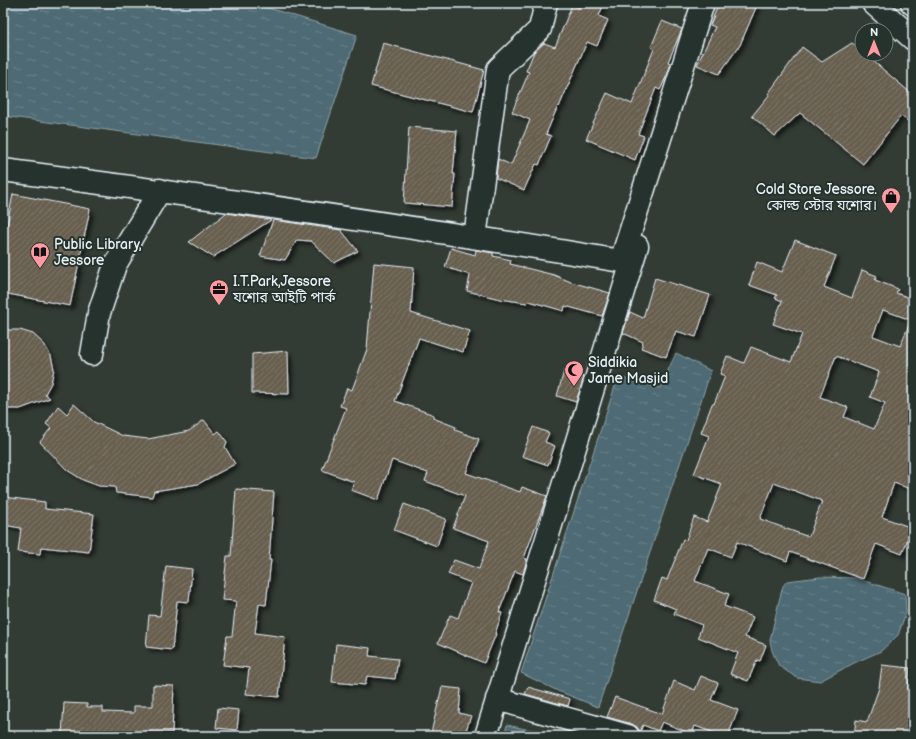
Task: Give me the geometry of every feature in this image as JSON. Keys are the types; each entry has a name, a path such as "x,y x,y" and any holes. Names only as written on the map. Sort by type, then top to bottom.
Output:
{"main road":[{"path":"475,237 498,69 540,29 546,3"},
{"path":"3,170 160,190 475,237 620,262 703,3"},
{"path":"486,736 713,3"},
{"path":"873,3 913,40"},
{"path":"92,354 99,314 115,265 160,190"},
{"path":"497,699 628,736"}],"water":[{"path":"3,3 252,3 357,35 316,158 3,116"},
{"path":"676,353 711,371 598,707 558,691 521,673 618,377 660,388"},
{"path":"820,577 856,578 905,594 906,613 898,635 881,651 820,681 797,678 779,666 772,651 770,640 783,586 787,581"},
{"path":"507,725 557,736 504,736"}],"building":[{"path":"581,3 604,3 599,16 608,20 597,46 587,42 546,134 551,136 539,165 536,164 524,190 496,178 498,159 511,165 530,120 512,112 529,72 526,71 534,52 544,43 555,47 572,5 579,8"},
{"path":"719,3 758,3 740,45 719,74 697,65 715,27 710,25"},
{"path":"662,21 682,29 668,62 671,63 668,73 660,90 656,88 638,134 644,136 635,160 586,139 607,93 632,104 654,49 651,47"},
{"path":"383,43 484,70 473,112 371,86"},
{"path":"852,43 854,45 854,62 874,62 913,95 913,125 901,116 863,164 800,113 775,136 752,116 770,94 768,94 802,47 822,62"},
{"path":"409,127 457,131 452,207 404,203"},
{"name":"Public Library, Jessore","path":"13,194 90,209 70,306 3,293 3,246"},
{"path":"226,213 271,220 213,257 189,242"},
{"path":"273,220 341,230 358,251 334,263 311,241 297,240 285,260 260,256"},
{"path":"795,240 836,256 824,287 852,298 862,270 877,276 875,280 898,289 896,293 913,299 913,490 894,483 882,517 912,528 902,554 876,544 863,579 790,552 787,561 737,542 731,557 708,548 695,581 729,594 724,606 753,617 745,637 766,645 760,661 757,660 748,681 730,674 738,653 698,637 702,625 674,614 676,609 654,600 662,578 667,580 683,539 686,540 694,517 707,522 722,484 694,474 709,436 701,433 725,376 720,374 727,356 744,363 751,347 791,362 802,334 773,324 782,301 775,298 777,295 749,285 757,262 782,272","holes":["883,310 911,320 900,346 873,336","836,356 879,372 870,397 885,403 874,429 844,417 848,407 820,397","774,483 822,501 809,536 760,519"]},
{"path":"451,248 475,255 476,250 493,253 493,256 511,260 510,264 554,275 571,282 610,293 602,316 565,306 564,311 529,301 527,303 500,299 467,291 470,275 445,267"},
{"path":"374,263 414,267 411,313 470,331 463,352 419,338 395,401 434,415 433,418 456,427 455,430 479,439 466,473 520,492 522,487 547,496 524,558 527,559 523,574 515,571 499,612 502,613 496,634 484,663 438,643 450,615 458,618 471,583 448,574 454,560 479,569 489,541 453,528 465,496 425,481 428,473 392,460 378,500 351,490 354,482 322,470 346,408 340,406 347,388 352,390 367,349"},
{"path":"655,278 710,295 696,337 676,331 666,357 641,348 643,342 623,333 630,312 643,318"},
{"path":"3,330 20,330 33,334 44,344 51,356 54,369 51,383 45,394 50,398 20,409 3,409"},
{"path":"288,351 289,394 252,393 252,354"},
{"name":"Siddikia Jame Masjid","path":"564,371 584,377 576,402 557,396"},
{"path":"74,404 94,422 123,436 148,439 189,431 204,420 215,434 219,431 227,442 225,447 235,464 198,484 154,491 152,497 116,493 115,487 99,486 83,480 67,470 40,442 51,428 46,424 58,406 67,414"},
{"path":"533,427 549,433 545,442 555,446 548,465 522,456"},
{"path":"236,489 274,492 269,560 271,560 266,605 259,604 255,633 285,637 279,697 246,694 249,668 223,665 227,636 232,636 236,601 222,600 227,556 231,556"},
{"path":"3,497 45,502 45,509 94,514 89,552 41,547 40,554 18,552 21,528 3,525"},
{"path":"404,504 446,519 437,546 394,530"},
{"path":"166,566 192,569 189,602 177,601 172,650 146,647 149,615 160,616"},
{"path":"336,644 370,648 369,656 398,659 395,679 367,676 365,685 332,682"},
{"path":"882,665 910,668 908,689 913,690 913,736 854,736 856,720 867,722 879,688"},
{"path":"701,676 718,683 711,700 738,710 728,736 723,736 695,726 692,734 662,722 658,731 643,725 640,732 637,727 632,724 607,717 615,697 662,714 674,681 695,690"},
{"path":"153,685 174,686 172,733 102,732 102,736 62,736 64,703 87,704 87,707 103,707 103,712 134,713 134,706 153,706"},
{"path":"442,687 461,689 459,713 471,716 464,736 441,736 431,733"},
{"path":"528,687 570,699 568,706 525,694"},
{"path":"218,708 239,710 237,730 216,728"}],"place":[{"name":"Cold Store Jessore. কোল্ড স্টোর যশোর।","path":"891,214"},
{"name":"Public Library, Jessore","path":"40,269"},
{"name":"I.T.Park,Jessore যশোর আইটি পার্ক","path":"219,306"},
{"name":"Siddikia Jame Masjid","path":"574,387"}]}
